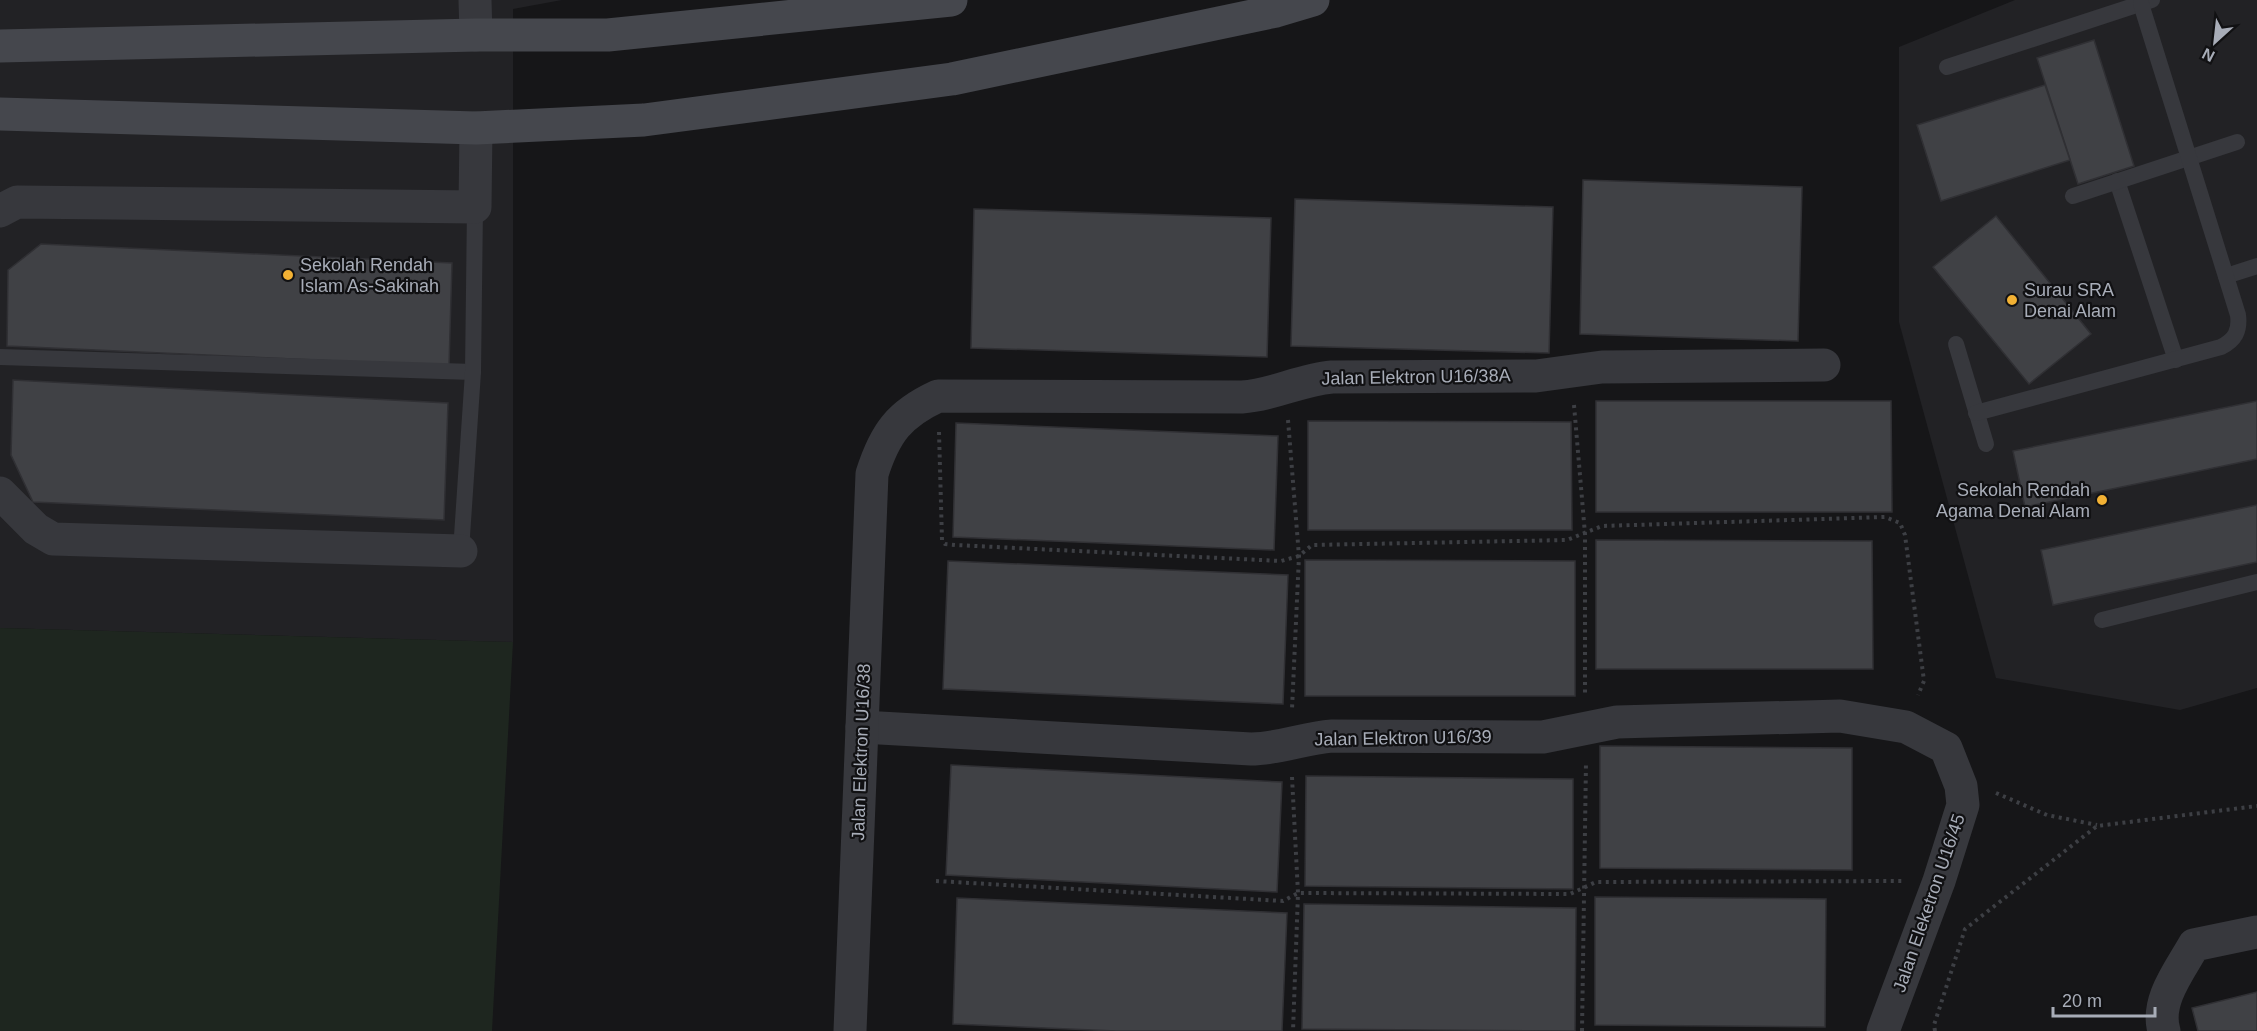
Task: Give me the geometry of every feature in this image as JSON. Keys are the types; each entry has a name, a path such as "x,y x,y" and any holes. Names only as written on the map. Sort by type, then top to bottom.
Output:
{"main road":[{"path":"0,46 476,34 608,34 951,0"},
{"path":"0,114 476,128 644,120 952,79 1276,11 1313,0"}],"street":[{"path":"475,0 476,34"},
{"path":"0,211 17,202 475,207 476,128"},
{"name":"Jalan Elektron U16/38A","path":"872,474 880,449 898,421 914,407 938,396 1242,397 1265,395 1308,379 1332,377 1536,376 1602,367 1824,365"},
{"name":"Jalan Elektron U16/38","path":"850,1031 872,474"},
{"path":"0,493 36,529 53,539 461,550"},
{"name":"Jalan Elektron U16/39","path":"862,727 1270,749 1310,738 1332,736 1543,737 1617,722 1840,716 1906,727"},
{"name":"Jalan Eleketron U16/45","path":"1883,1031 1939,881 1963,805 1961,786 1946,748 1906,727"},
{"path":"2164,1031 2162,1022 2169,987 2194,945 2257,932"}],"lane":[{"path":"1947,67 2146,2 2188,158 2238,315 2239,325 2230,342 2221,347 1976,413"},
{"path":"2073,196 2237,142"},
{"path":"2118,181 2176,360"},
{"path":"461,550 473,372 475,207"},
{"path":"2226,276 2257,266"},
{"path":"1956,344 1986,444"},
{"path":"0,357 473,372"},
{"path":"2102,620 2257,582"}],"path":[{"path":"938,396 942,540 945,544 1281,561 1299,556 1312,545 1567,540 1602,526 1885,517 1900,523 1905,535 1924,681 1906,727"},
{"path":"1987,785 1995,792 2047,815 2097,826 2257,806"},
{"path":"1935,1031 1934,1024 1965,929 2097,826"},
{"path":"936,880 1283,901 1298,893 1570,894 1596,882 1939,881"}],"shaded area":[{"path":"0,0 562,0 513,9 513,642 0,628"},
{"name":"Sekolah Rendah Agama Denai Alam","path":"2015,0 2257,0 2257,688 2180,710 1996,678 1899,322 1899,47"},
{"path":"0,628 513,642 492,1031 0,1031"}],"building":[{"path":"2094,40 2134,166 2078,184 2037,58"},
{"path":"2045,85 2070,160 1941,201 1917,125"},
{"path":"1583,180 1802,187 1798,341 1580,334"},
{"path":"1295,199 1553,207 1549,353 1291,346"},
{"path":"974,209 1271,218 1267,357 971,348"},
{"name":"Surau SRA Denai Alam","path":"1996,216 2091,334 2029,384 1933,267"},
{"path":"41,244 452,263 449,366 7,346 8,270"},
{"path":"13,380 448,403 444,520 33,502 11,455"},
{"path":"1596,401 1891,401 1892,512 1596,512"},
{"path":"2257,401 2257,459 2025,507 2013,451"},
{"path":"1308,421 1571,422 1572,530 1308,530"},
{"path":"956,423 1278,436 1274,550 953,537"},
{"path":"2257,505 2257,562 2053,605 2041,550"},
{"path":"1596,540 1872,541 1873,669 1596,669"},
{"path":"1305,560 1575,561 1575,696 1305,696"},
{"path":"948,561 1288,575 1283,704 943,689"},
{"path":"1600,746 1852,748 1852,870 1600,868"},
{"path":"951,765 1282,782 1277,892 946,875"},
{"path":"1306,776 1573,779 1573,889 1305,886"},
{"path":"1595,897 1826,899 1825,1027 1595,1025"},
{"path":"957,898 1287,913 1282,1031 1116,1031 953,1024"},
{"path":"1304,904 1576,908 1575,1031 1302,1029"},
{"path":"2257,992 2257,1031 2198,1031 2192,1008"}],"place":[{"name":"Sekolah Rendah Islam As-Sakinah","path":"288,275"},
{"name":"Surau SRA Denai Alam","path":"2012,300"},
{"name":"Sekolah Rendah Agama Denai Alam","path":"2102,500"}]}
